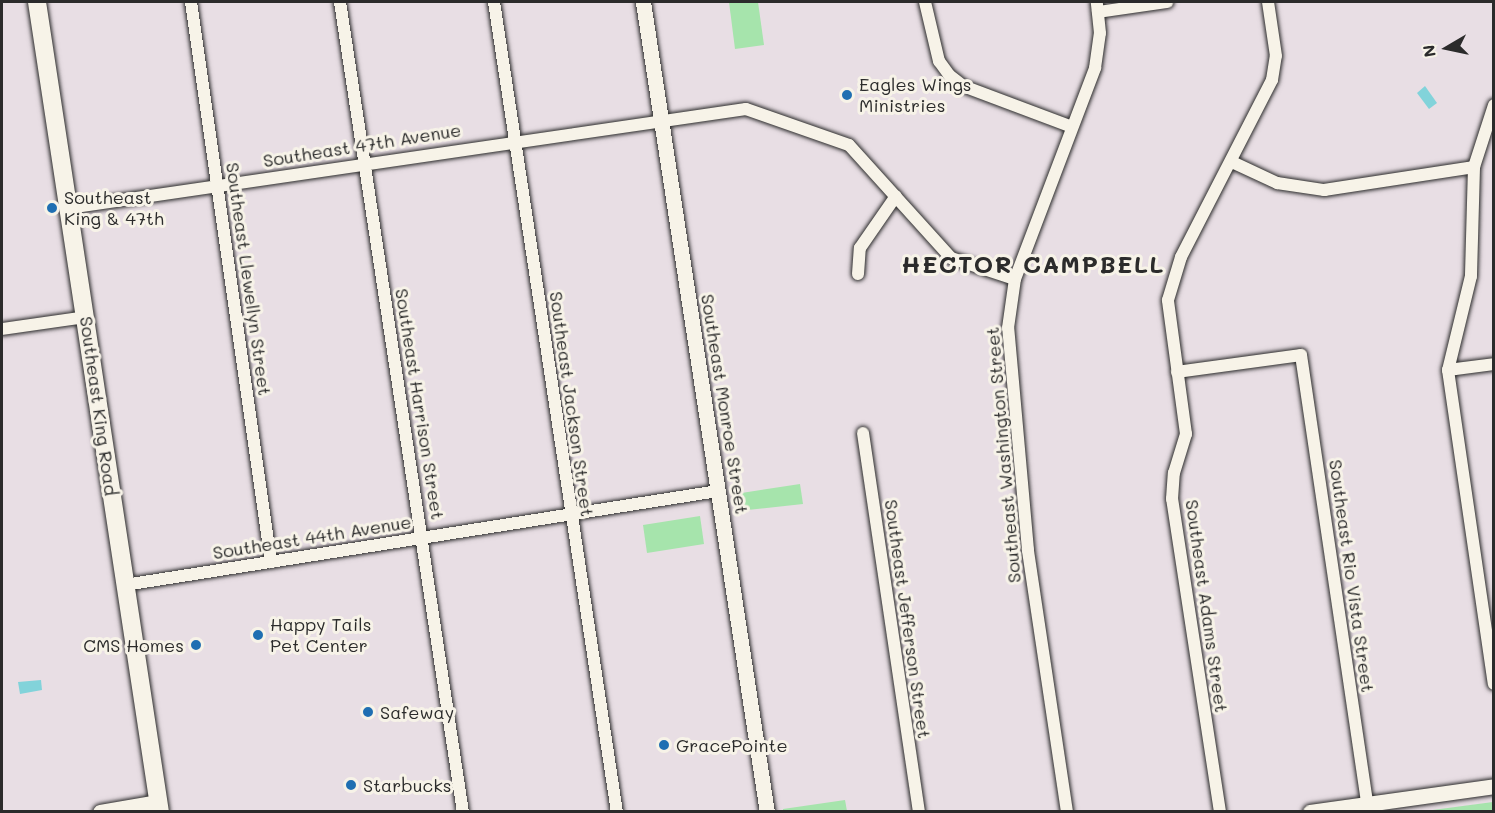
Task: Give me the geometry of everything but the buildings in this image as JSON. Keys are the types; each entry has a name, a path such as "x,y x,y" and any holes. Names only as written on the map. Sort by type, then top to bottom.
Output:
{"main road":[{"name":"Southeast King Road","path":"37,2 159,807"}],"street":[{"name":"Southeast Llewellyn Street","path":"190,2 271,562"},
{"name":"Southeast Harrison Street","path":"340,2 463,812"},
{"name":"Southeast Jackson Street","path":"494,2 616,812"},
{"name":"Southeast Monroe Street","path":"644,2 767,812"},
{"path":"925,2 933,45 949,75 963,86 1072,127"},
{"path":"1098,7 1167,2"},
{"name":"Southeast Adams Street","path":"1220,812 1172,499 1174,472 1186,434 1168,300 1172,280 1268,91 1274,69 1275,43 1268,2"},
{"name":"Southeast Washington Street","path":"1067,812 1028,550 1008,328 1015,279 1095,68 1100,33 1098,7"},
{"path":"1494,105 1474,167 1472,276 1451,344 1448,370 1494,684"},
{"name":"Southeast 47th Avenue","path":"68,208 515,140 661,121 728,109 759,111 849,145 951,258 1015,279"},
{"path":"1232,162 1277,183 1324,190 1474,167"},
{"path":"858,274 860,248 896,196"},
{"path":"2,330 86,317"},
{"name":"Southeast Rio Vista Street","path":"1177,372 1301,355 1367,803"},
{"path":"1448,370 1494,364"},
{"name":"Southeast Jefferson Street","path":"863,433 919,812"},
{"name":"Southeast 44th Avenue","path":"125,585 422,537 570,517 718,491"},
{"path":"1310,812 1494,786"},
{"path":"100,812 159,807"}],"green space":[{"path":"729,2 758,2 764,45 735,49"},
{"path":"800,484 803,504 738,511 735,494"},
{"path":"700,516 704,544 647,553 643,525"},
{"path":"845,800 847,811 783,811 783,809"},
{"path":"1493,802 1493,811 1425,811"}],"water":[{"path":"1425,86 1437,103 1429,109 1417,93"},
{"path":"41,680 42,690 20,694 18,682"}],"place":[{"name":"Eagles Wings Ministries","path":"847,95"},
{"name":"Southeast King & 47th","path":"52,208"},
{"name":"Happy Tails Pet Center","path":"258,635"},
{"name":"CMS Homes","path":"196,645"},
{"name":"Safeway","path":"368,712"},
{"name":"GracePointe","path":"664,745"},
{"name":"Starbucks","path":"351,785"}],"district":[{"name":"HECTOR CAMPBELL","path":"1033,264"}]}
